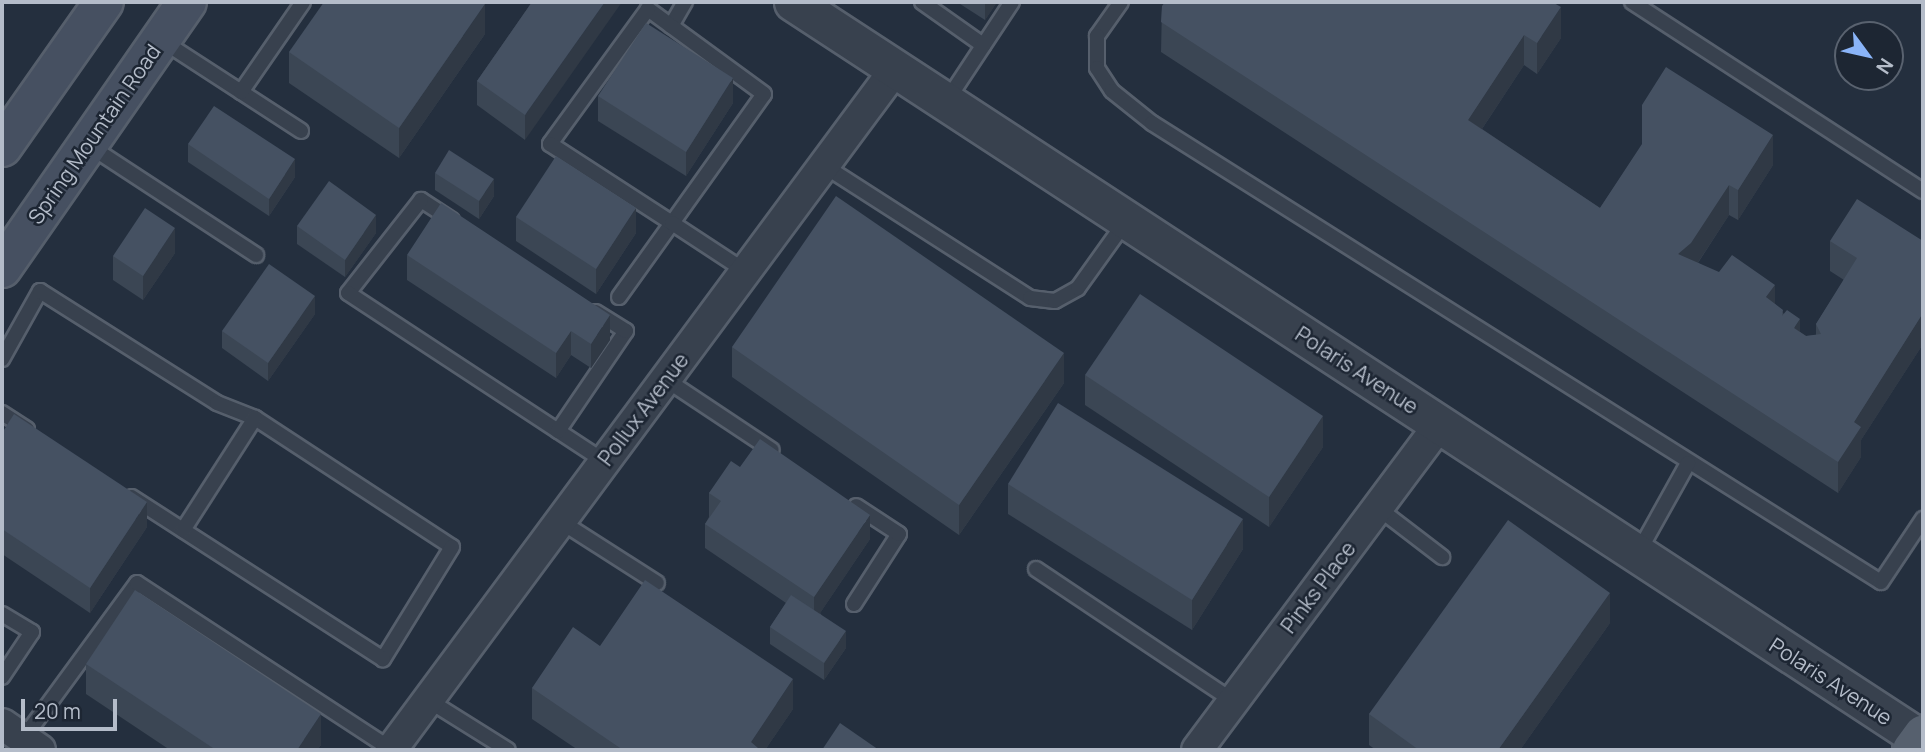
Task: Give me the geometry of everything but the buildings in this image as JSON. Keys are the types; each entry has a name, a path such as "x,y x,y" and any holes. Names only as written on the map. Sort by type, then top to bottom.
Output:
{"main road":[{"path":"2,147 104,2"},
{"name":"Spring Mountain Road","path":"2,268 187,2"}],"street":[{"name":"Polaris Avenue","path":"793,2 1638,554 1919,742"},
{"name":"Pollux Avenue","path":"391,750 896,68"},
{"name":"Pinks Place","path":"1197,750 1440,424"}],"lane":[{"path":"241,92 303,2"},
{"path":"671,26 685,2"},
{"path":"922,2 984,45"},
{"path":"946,102 1012,2"},
{"path":"1121,2 1097,36 1097,68 1112,91 1152,123 1688,463 1881,582 1923,519"},
{"path":"1632,2 1923,191"},
{"path":"619,298 672,223 764,94 648,9 550,144 672,223 745,271"},
{"path":"160,39 301,131"},
{"path":"87,145 256,256"},
{"path":"823,165 1030,298 1055,301 1078,288 1127,220"},
{"path":"466,229 421,200 348,293 604,461"},
{"path":"2,359 40,291 217,403 255,418 452,548 383,659 115,486"},
{"path":"558,431 626,331 580,302"},
{"path":"665,379 789,461"},
{"path":"2,413 36,435"},
{"path":"183,530 255,418"},
{"path":"1638,554 1688,463"},
{"path":"844,498 899,534 854,604"},
{"path":"1378,508 1442,557"},
{"path":"560,521 657,583"},
{"path":"1036,569 1233,701"},
{"path":"21,738 137,583 391,750"},
{"path":"2,614 32,632 2,677"},
{"path":"428,700 508,750"}]}
